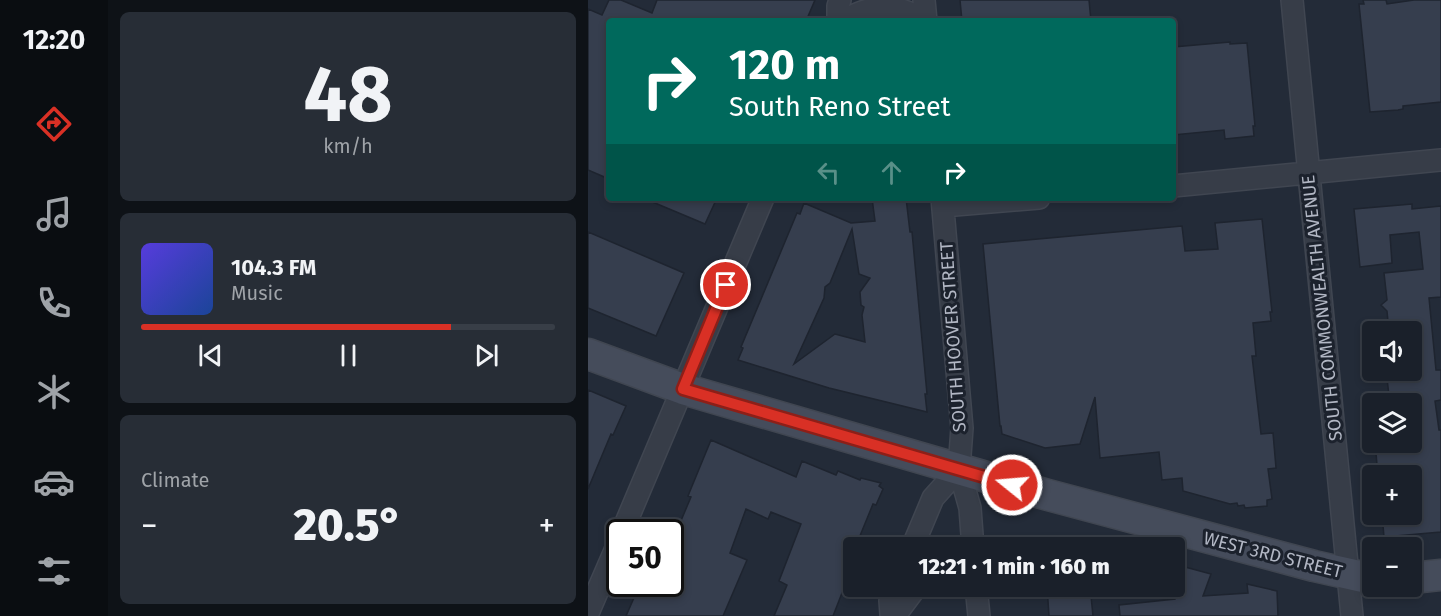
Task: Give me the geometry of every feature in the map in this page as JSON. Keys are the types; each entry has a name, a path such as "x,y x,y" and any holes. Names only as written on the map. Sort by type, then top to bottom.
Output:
{"main road":[{"name":"WEST 3RD STREET","path":"588,354 683,389 1059,498 1360,577"},
{"path":"1422,577 1441,575"}],"street":[{"path":"838,18 840,0"},
{"name":"SOUTH COMMONWEALTH AVENUE","path":"1292,0 1309,172 1360,577 1352,616"},
{"path":"849,18 869,10 895,8 925,14"},
{"path":"1176,186 1441,160"},
{"path":"628,519 762,201"},
{"path":"942,202 966,201"},
{"name":"SOUTH HOOVER STREET","path":"942,202 962,428 959,469 970,508 972,537"},
{"path":"917,537 933,498 959,469"},
{"path":"588,613 606,571"},
{"path":"892,597 891,615 899,610 909,597"},
{"path":"977,597 979,616"}],"building":[{"path":"609,0 621,0 652,13 657,0 815,0 807,18 606,18 606,178 588,170 588,9 602,15"},
{"path":"960,0 1089,0 1091,18 962,18"},
{"path":"1363,0 1386,0 1387,4 1414,0 1441,0 1441,102 1403,106 1403,109 1398,110 1370,112 1359,4 1364,4"},
{"path":"1230,42 1230,44 1247,43 1254,136 1225,139 1224,130 1176,135 1176,47"},
{"path":"650,201 716,201 705,224"},
{"path":"872,201 906,201 910,232 912,232 927,412 829,388 738,360 743,348 741,347 797,213 800,214 804,203 851,223 875,221","holes":["852,229 859,274 870,278 860,292 861,305 864,307 862,315 865,342 835,334 794,364 824,298 825,287 830,283"]},
{"path":"1412,204 1412,209 1441,206 1441,297 1429,298 1436,370 1441,370 1441,400 1435,401 1439,430 1441,430 1441,532 1384,537 1383,525 1422,525 1422,465 1377,465 1376,453 1422,453 1422,393 1389,393 1387,381 1422,381 1422,321 1388,321 1387,311 1381,305 1387,300 1384,273 1423,269 1419,232 1390,235 1392,263 1360,267 1354,209"},
{"path":"1262,219 1272,312 1270,312 1271,321 1253,323 1256,356 1252,356 1261,434 1273,433 1276,468 1268,469 1272,499 1267,500 1267,506 1245,508 1244,505 1238,506 1237,503 1230,504 1183,491 1182,478 1162,480 1159,452 1100,458 1095,397 1080,444 1045,448 1002,434 983,244 1182,226 1185,251 1218,249 1215,223"},
{"path":"588,232 684,273 656,336 588,308"},
{"path":"588,390 626,406 613,435 611,434 588,489"},
{"path":"711,440 796,477 802,461 836,475 838,471 860,480 861,478 881,483 879,486 883,489 876,505 873,504 860,537 843,537 843,593 833,616 774,616 787,585 779,581 801,524 771,512 768,519 746,509 730,553 747,560 723,616 626,616 634,597 684,597 684,519 682,519 691,497 688,496"},
{"path":"1185,567 1211,574 1203,596 1248,593 1247,584 1277,591 1278,616 1120,616 1119,605 1175,599 1175,597 1185,597"},
{"path":"1048,597 1091,597 1093,616 1049,616"}],"route":[{"path":"726,285 683,389 1012,485"}]}
